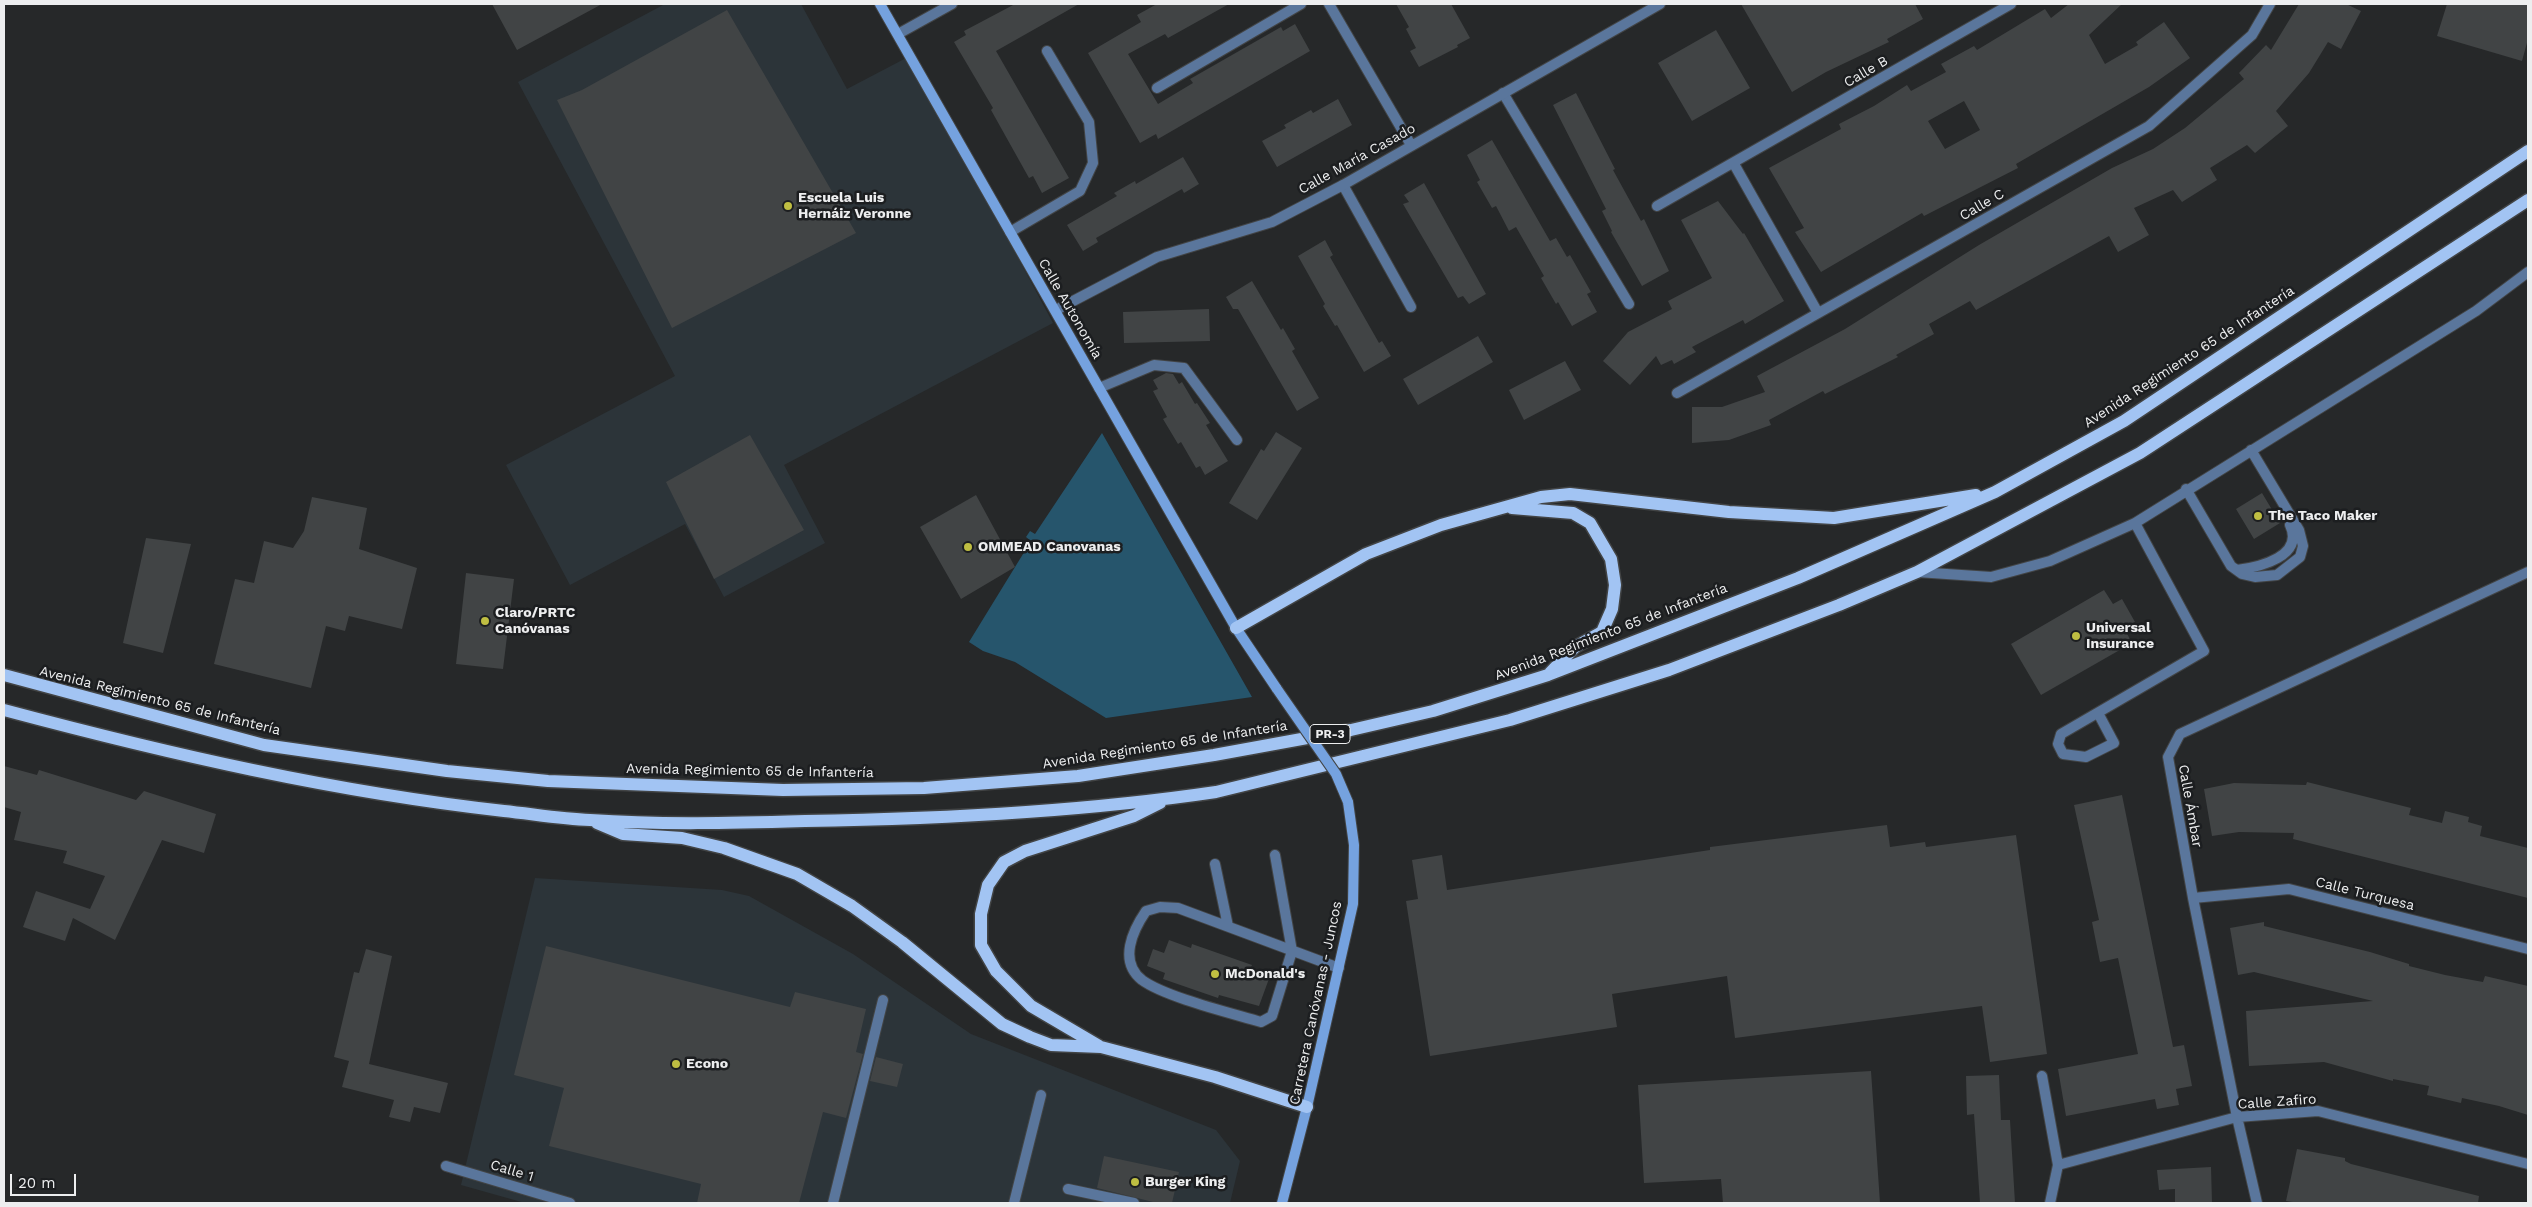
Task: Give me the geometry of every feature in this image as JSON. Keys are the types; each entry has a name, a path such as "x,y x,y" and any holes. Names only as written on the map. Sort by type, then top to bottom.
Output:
{"main road":[{"name":"Calle Autonomía","path":"880,4 1236,628"},
{"name":"Avenida Regimiento 65 de Infantería","path":"4,676 264,745 447,772 548,782 783,790 924,788 1087,774 1214,755 1351,730 1433,711 1548,676 1798,578 1995,492 2124,421 2528,151"},
{"name":"PR-3","path":"4,710 181,755 275,776 384,796 590,820 715,823 900,820 1026,813 1167,799 1216,792 1510,720 1669,670 1839,605 1917,572 2140,453 2528,200"},
{"path":"1236,628 1366,554 1441,525 1541,497 1570,494 1729,512 1834,518 1995,492"},
{"path":"1497,508 1573,513 1590,523 1603,542 1611,559 1615,585 1612,609 1602,632 1575,647 1548,676"},
{"name":"Carretera Canóvanas - Juncos","path":"1236,628 1336,774 1348,802 1354,845 1353,904 1307,1107 1282,1203"},
{"path":"1101,1047 1031,1006 996,970 981,945 981,914 988,885 1004,862 1025,851 1134,816 1167,799"},
{"path":"590,820 623,834 682,838 724,848 797,874 852,906 902,942 1002,1024 1051,1044 1101,1047 1215,1077 1307,1107"}],"street":[{"path":"898,34 952,4"},
{"path":"1157,88 1301,4"},
{"path":"1329,4 1411,145"},
{"name":"Calle María Casado","path":"1056,310 1157,257 1272,222 1343,185 1660,4"},
{"name":"Calle B","path":"1657,206 1734,164 2011,4"},
{"name":"Calle C","path":"1677,394 2149,126 2252,35 2270,4"},
{"path":"1010,232 1080,191 1093,163 1089,122 1047,51"},
{"path":"1503,93 1629,304"},
{"path":"1734,164 1818,314"},
{"path":"1343,185 1410,307"},
{"path":"1917,572 1991,577 2050,561 2135,523 2186,489 2476,311 2528,272"},
{"path":"1099,388 1154,365 1184,368 1236,440"},
{"path":"2186,489 2231,566 2242,574 2255,577 2277,575 2300,557 2303,546 2299,530 2251,450"},
{"path":"2237,570 2256,568 2270,562 2284,554 2293,543 2294,535 2291,526 2272,496 2274,488"},
{"path":"2098,713 2114,743 2086,757 2063,754 2058,744 2061,734 2204,651 2135,523"},
{"name":"Calle Ámbar","path":"2258,1203 2237,1117 2193,898 2168,757 2180,734 2528,572"},
{"path":"1275,855 1292,951 1272,1016 1261,1022 1174,995 1141,979 1134,968 1129,952 1133,929 1146,911 1160,907 1178,908 1228,926 1292,951 1339,968"},
{"path":"1215,864 1228,926"},
{"name":"Calle Turquesa","path":"2193,898 2289,889 2528,949"},
{"path":"832,1203 883,1000"},
{"path":"2042,1076 2058,1165 2050,1203"},
{"path":"1014,1203 1041,1095"},
{"name":"Calle Zafiro","path":"2058,1165 2237,1117 2318,1110 2528,1164"},
{"name":"Calle 1","path":"446,1166 570,1203"},
{"path":"1068,1190 1134,1203"}],"shaded area":[{"name":"Escuela Luis Hernáiz Veronne","path":"665,4 801,4 847,89 910,56 1053,323 784,465 825,543 724,597 685,524 570,585 506,465 675,376 518,82"},
{"path":"1102,433 1252,697 1106,718 1015,662 983,651 969,642 1031,541 1026,537 1030,531 1035,534"},
{"path":"535,878 722,890 749,896 853,954 971,1034 1216,1130 1240,1161 1230,1203 525,1203 461,1185"}],"building":[{"path":"492,4 602,4 517,50"},
{"path":"1015,4 1079,4 996,51 1069,178 1042,193 1033,176 1029,178 991,110 993,108 954,42 966,35 964,31"},
{"path":"1157,4 1229,4 1168,38 1165,34 1128,54 1158,104 1193,83 1190,79 1281,27 1283,31 1295,24 1310,51 1158,139 1156,134 1140,143 1088,53 1141,22 1137,15"},
{"path":"1396,4 1451,4 1470,38 1457,45 1458,47 1419,67 1410,51 1416,48 1406,29 1409,27"},
{"path":"1741,4 1915,4 1923,19 1887,39 1889,42 1826,72 1792,92"},
{"path":"2069,4 2122,4 2089,35 2105,64 2138,45 2136,42 2164,22 2190,58 2149,87 2016,164 2018,168 1924,216 1922,213 1821,272 1795,232 1804,228 1769,168 1841,129 1839,124 1874,106 1907,85 1911,91 1946,72 1941,64 1974,46 1977,50 2045,9 2051,18","holes":["1964,101 1980,130 1945,149 1928,121"]},
{"path":"2299,4 2346,4 2361,11 2341,49 2328,42 2309,73 2276,111 2288,126 2255,153 2247,145 2210,168 2217,180 2182,202 2173,190 2134,208 2149,235 2118,252 2109,236 1976,310 1970,301 1929,324 1934,334 1896,355 1898,357 1825,394 1823,391 1769,420 1771,425 1729,440 1692,443 1692,407 1722,407 1765,392 1757,376 1845,329 1979,245 2112,168 2153,149 2185,128 2244,79 2239,73 2266,45 2271,50"},
{"path":"2447,4 2528,4 2528,39 2522,61 2437,36"},
{"path":"727,10 856,233 672,328 557,100 582,90"},
{"path":"1716,30 1750,88 1692,121 1658,63"},
{"path":"1576,93 1615,169 1613,170 1641,221 1644,219 1669,271 1642,286 1611,232 1602,211 1606,209 1553,105"},
{"path":"1338,99 1352,125 1277,167 1262,141 1286,128 1284,125 1311,110 1313,113"},
{"path":"1492,140 1550,241 1556,238 1567,257 1570,255 1591,292 1587,294 1597,312 1572,326 1558,302 1556,304 1541,278 1544,276 1516,227 1509,231 1496,206 1492,208 1477,182 1480,180 1467,155"},
{"path":"1183,157 1199,184 1184,193 1182,189 1096,238 1098,242 1083,251 1067,225 1117,196 1114,193 1135,181 1136,184"},
{"path":"1424,183 1486,294 1469,304 1463,296 1458,298 1403,204 1409,202 1404,195"},
{"path":"1718,201 1744,233 1784,301 1745,324 1743,320 1692,347 1696,352 1674,364 1672,360 1661,365 1656,356 1630,385 1603,361 1628,332 1672,309 1668,301 1712,278 1681,220"},
{"path":"1325,240 1333,255 1330,257 1379,343 1382,341 1391,356 1364,372 1337,325 1335,326 1323,306 1325,304 1298,256"},
{"path":"1252,281 1281,330 1283,328 1295,349 1292,351 1319,398 1297,411 1238,309 1233,309 1226,297"},
{"path":"1209,309 1210,341 1124,343 1123,312"},
{"path":"1478,336 1493,362 1418,405 1403,379"},
{"path":"1565,361 1581,390 1524,420 1509,390"},
{"path":"1166,373 1173,374 1179,384 1182,382 1195,404 1197,403 1210,423 1206,425 1228,461 1205,475 1200,466 1196,468 1181,442 1178,444 1163,419 1167,417 1153,391 1158,389 1153,380"},
{"path":"1276,432 1302,448 1257,520 1229,503 1261,449 1264,451"},
{"path":"750,435 804,530 714,579 666,482"},
{"name":"The Taco Maker","path":"2262,493 2280,523 2254,539 2236,509"},
{"name":"OMMEAD Canovanas","path":"976,495 1015,567 961,599 920,527"},
{"path":"312,497 367,508 359,549 417,568 402,629 349,616 345,631 326,626 311,688 214,664 235,579 254,583 264,541 293,548 304,531"},
{"path":"146,538 191,544 163,653 123,643"},
{"name":"Claro/PRTC Canóvanas","path":"466,573 514,579 503,669 456,664"},
{"name":"Universal Insurance","path":"2104,590 2113,604 2122,599 2135,622 2124,628 2132,643 2041,695 2011,644"},
{"path":"4,766 37,775 39,770 136,800 144,791 216,814 204,853 162,840 115,940 73,918 65,941 23,927 36,891 90,909 105,876 63,863 67,851 14,840 21,812 4,807"},
{"path":"2307,782 2411,808 2409,815 2442,823 2445,811 2469,817 2468,822 2482,826 2480,836 2528,848 2528,898 2293,839 2294,833 2239,832 2212,836 2204,789 2234,783 2306,785"},
{"path":"2122,795 2173,1047 2184,1045 2192,1086 2176,1089 2179,1105 2157,1109 2155,1099 2066,1116 2058,1069 2138,1054 2118,958 2100,962 2092,922 2099,920 2074,805"},
{"path":"1887,825 1890,847 1925,842 1926,847 2016,835 2047,1054 1990,1062 1982,1006 1735,1038 1727,976 1612,994 1617,1027 1430,1056 1406,901 1418,899 1412,860 1442,855 1447,890 1710,850 1710,847"},
{"path":"2264,922 2264,926 2370,952 2409,964 2409,966 2445,975 2483,982 2485,976 2528,986 2528,1115 2462,1098 2461,1103 2427,1095 2429,1086 2393,1079 2393,1081 2324,1062 2249,1066 2246,1011 2373,1001 2254,972 2238,975 2230,928"},
{"name":"McDonald's","path":"1169,940 1191,948 1192,944 1252,965 1250,969 1270,976 1259,1006 1219,995 1218,998 1163,979 1165,973 1147,966 1153,949 1164,953"},
{"name":"Econo","path":"546,946 790,1007 795,992 866,1009 856,1052 863,1054 846,1118 823,1112 799,1203 697,1203 701,1184 549,1146 564,1088 514,1075"},
{"path":"366,949 392,956 369,1064 448,1083 440,1113 414,1107 410,1122 389,1117 394,1100 342,1087 349,1061 334,1057 354,972 359,973"},
{"path":"876,1057 903,1064 897,1087 870,1081"},
{"path":"1871,1071 1880,1203 1723,1203 1721,1179 1644,1183 1638,1085"},
{"path":"1999,1075 2001,1120 2010,1120 2015,1203 1980,1203 1974,1114 1967,1115 1966,1076"},
{"path":"2297,1149 2345,1158 2345,1161 2351,1164 2479,1196 2478,1203 2299,1203 2286,1201"},
{"name":"Burger King","path":"1104,1156 1179,1172 1172,1203 1157,1203 1097,1188"},
{"path":"2211,1167 2212,1203 2175,1203 2175,1189 2159,1190 2157,1170"}],"place":[{"name":"Escuela Luis Hernáiz Veronne","path":"788,206"},
{"name":"The Taco Maker","path":"2258,516"},
{"name":"OMMEAD Canovanas","path":"968,547"},
{"name":"Claro/PRTC Canóvanas","path":"485,621"},
{"name":"Universal Insurance","path":"2076,636"},
{"name":"McDonald's","path":"1215,974"},
{"name":"Econo","path":"676,1064"},
{"name":"Burger King","path":"1135,1182"}]}
